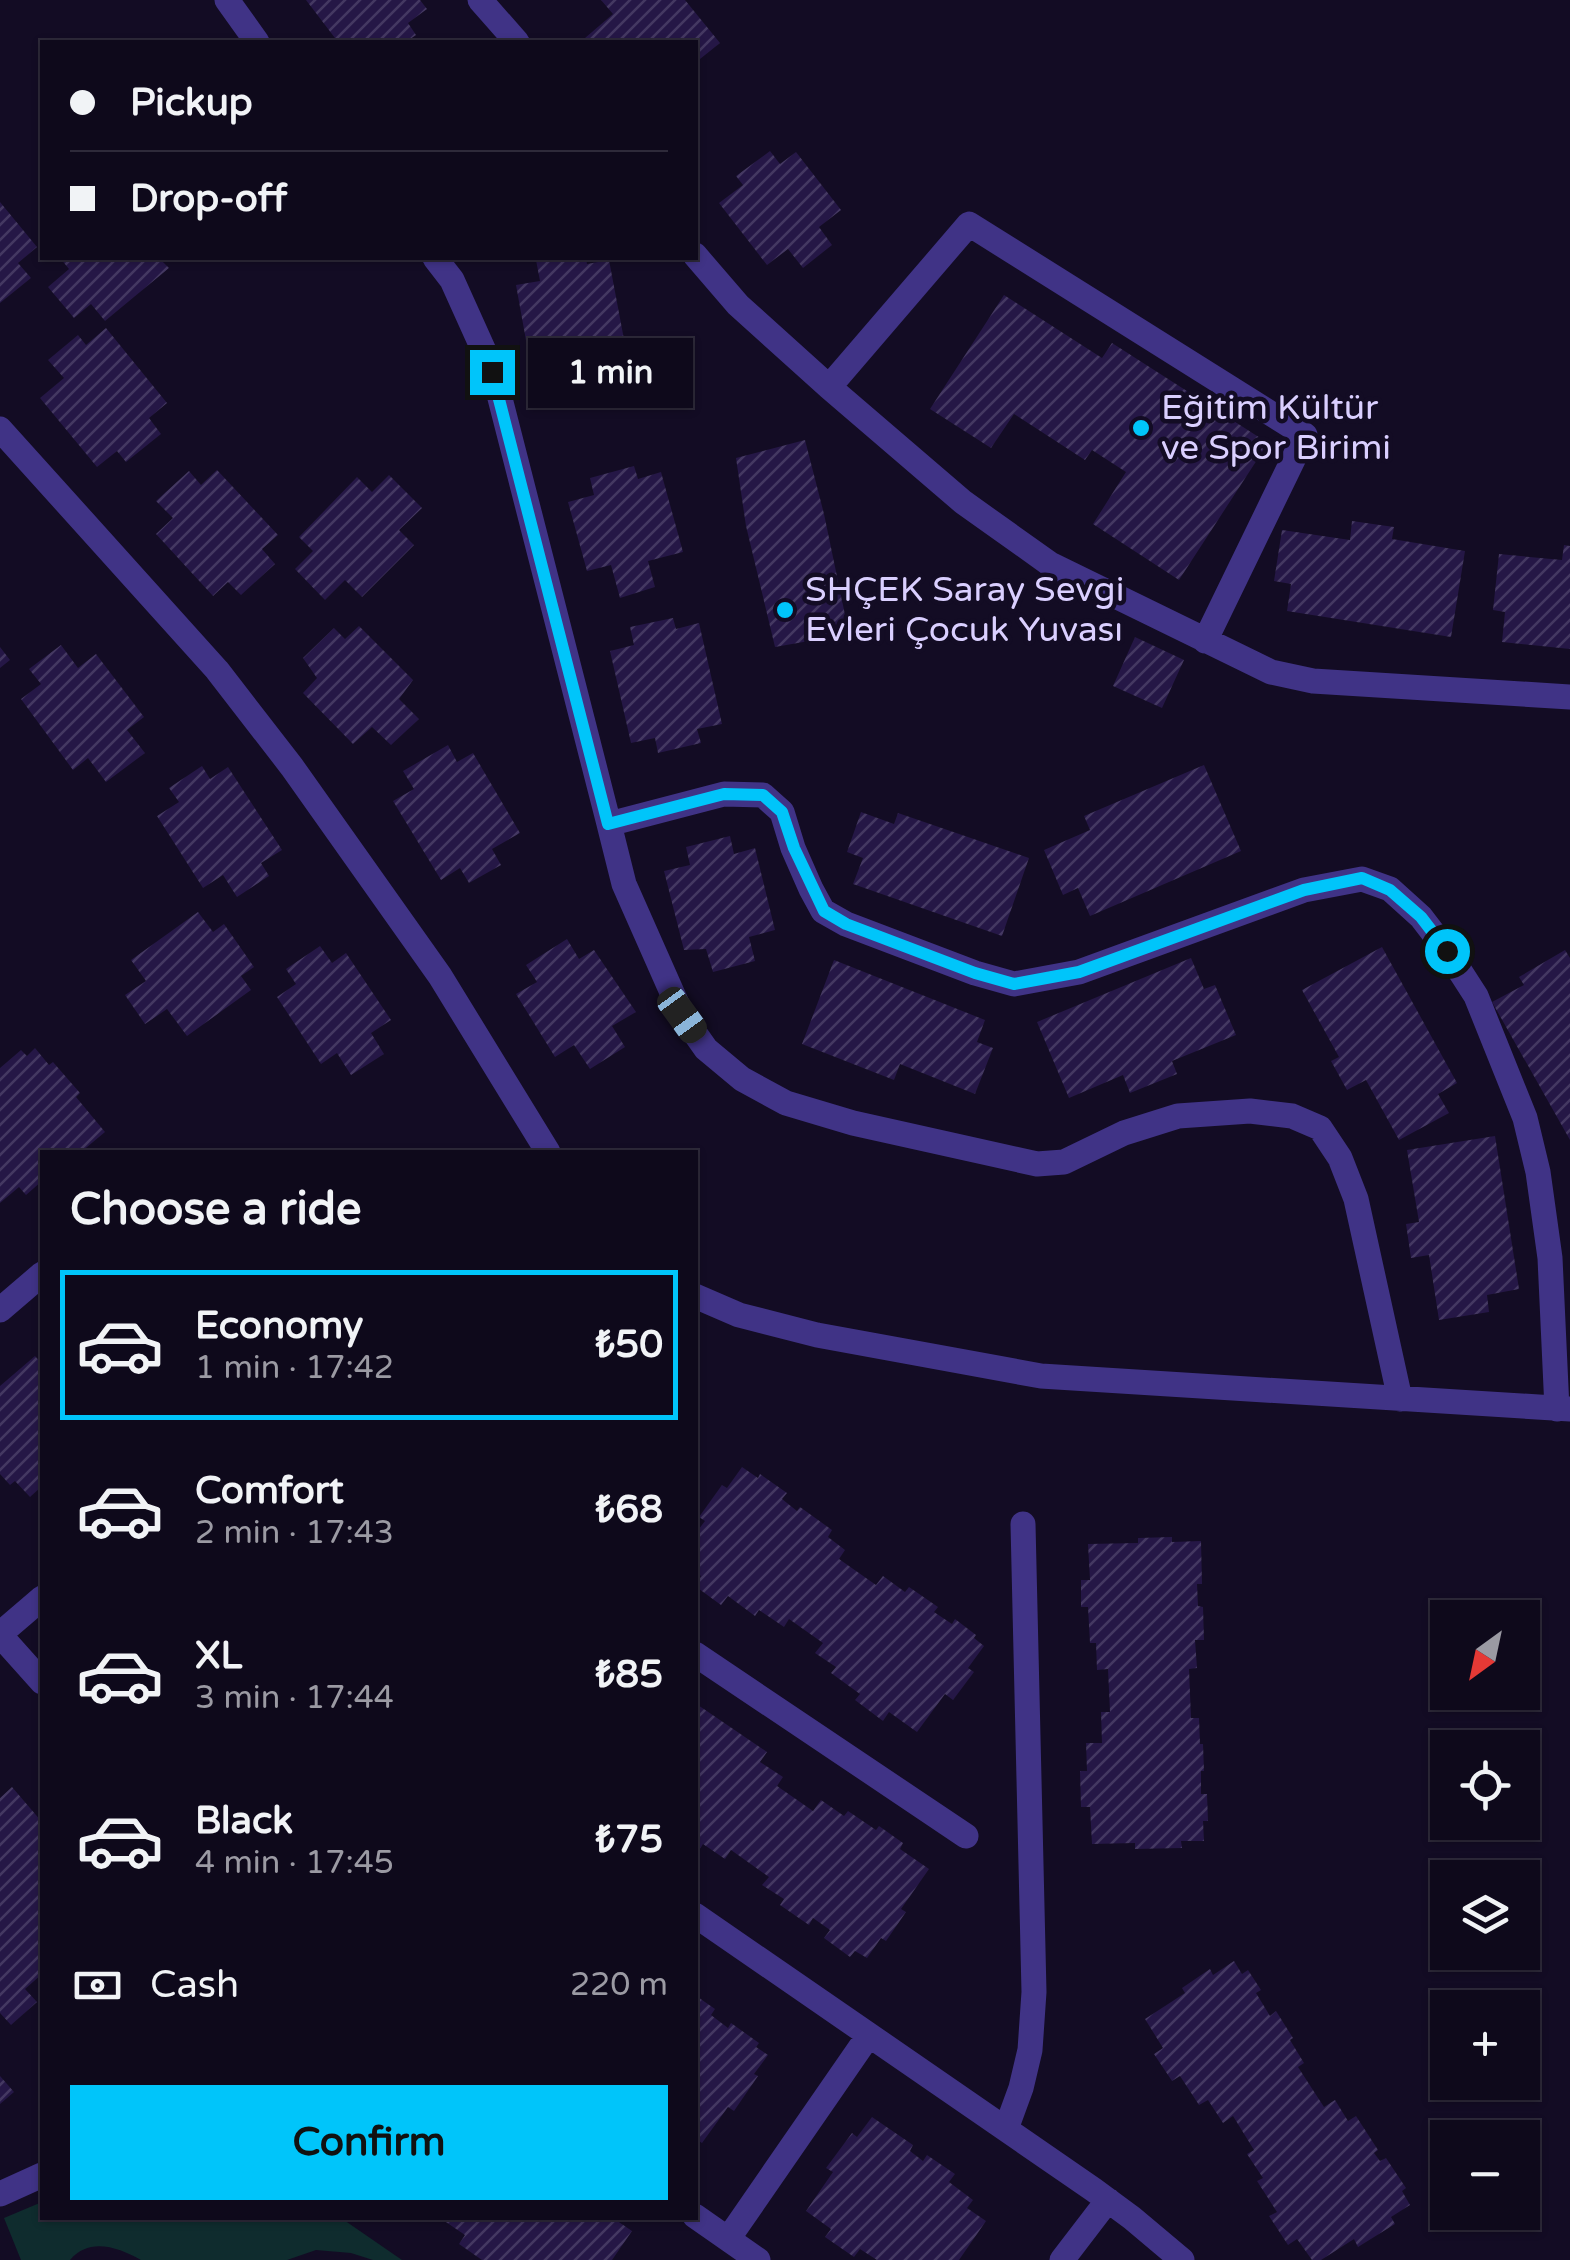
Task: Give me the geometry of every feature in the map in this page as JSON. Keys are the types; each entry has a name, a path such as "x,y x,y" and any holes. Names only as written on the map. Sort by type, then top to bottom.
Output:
{"lane":[{"path":"227,0 256,40"},
{"path":"480,0 515,40"},
{"path":"829,387 970,224 1305,435 1205,641"},
{"path":"698,258 738,304 829,387 962,502 1050,564 1271,672 1313,680 1570,696"},
{"path":"437,260 472,321 492,372 624,884 682,1015 706,1049 742,1080 786,1104 1038,1164 1064,1162 1124,1133 1178,1116 1250,1111 1292,1116 1320,1128 1340,1158 1356,1199 1400,1399"},
{"path":"0,429 217,670 292,767 440,976 547,1150"},
{"path":"608,824 724,794 763,795 782,812 794,848 824,911 846,924 1014,984 1079,972 1304,890 1362,878 1390,890 1421,917 1476,996 1525,1118 1538,1172 1550,1258 1564,1409 1041,1376 817,1334 738,1314 698,1297"},
{"path":"0,1310 40,1276"},
{"path":"1006,2129 1022,2088 1030,2050 1034,1992 1023,1524"},
{"path":"40,1600 0,1634 40,1680"},
{"path":"698,1656 966,1836"},
{"path":"698,1917 1108,2200 1182,2260"},
{"path":"728,2239 869,2035"},
{"path":"0,2194 40,2176"},
{"path":"1062,2260 1108,2200"},
{"path":"698,2218 758,2260"}],"green space":[{"path":"40,2203 40,2220 344,2220 402,2260 373,2260 351,2253 316,2250 287,2260 141,2260 123,2251 95,2246 70,2260 21,2260 4,2218"}],"building":[{"path":"306,0 420,0 427,9 408,23 416,35 409,40 336,40"},
{"path":"601,0 685,0 720,43 698,61 698,40 585,38 613,14"},
{"path":"770,151 780,164 796,152 841,210 819,227 832,245 803,268 788,249 767,265 719,203 743,185 736,176"},
{"path":"0,202 37,247 18,263 31,278 0,303"},
{"path":"62,260 161,260 169,268 105,321 91,304 74,318 48,287 69,269"},
{"path":"536,260 586,260 587,264 609,260 626,350 596,355 598,367 558,374 557,364 531,368 516,285 540,281"},
{"name":"Eğitim Kültür ve Spor Birimi","path":"1004,295 1102,358 1112,343 1268,443 1179,580 1093,524 1126,472 1092,450 1085,460 1014,414 991,448 930,409"},
{"path":"106,328 167,403 149,418 161,434 126,462 117,451 97,467 40,398 64,378 48,360 78,335 86,345"},
{"path":"805,440 849,634 775,647 746,526 736,458"},
{"path":"634,466 638,479 661,472 683,552 648,561 655,587 620,598 611,565 587,571 568,502 594,495 590,478"},
{"path":"217,470 278,535 262,549 275,564 241,595 228,582 213,596 156,534 173,518 156,501 189,471 201,485"},
{"path":"389,475 422,508 399,530 414,545 362,597 345,580 325,600 295,569 313,551 299,537 357,477 372,492"},
{"path":"1352,521 1394,527 1392,539 1465,551 1451,637 1287,611 1291,584 1274,581 1282,530 1350,540"},
{"path":"1564,545 1570,546 1570,649 1502,642 1505,612 1493,610 1499,554 1562,560"},
{"path":"673,618 676,629 699,623 722,724 697,729 701,743 658,753 655,738 631,743 610,651 634,645 630,627"},
{"path":"359,626 413,680 399,699 419,719 391,745 372,727 353,744 303,693 317,678 303,658 334,628 345,639"},
{"path":"1135,637 1184,660 1162,708 1113,686"},
{"path":"61,645 78,668 96,654 144,717 127,730 145,753 106,782 88,758 73,770 21,699 41,684 29,669"},
{"path":"0,647 10,660 0,668"},
{"path":"448,745 457,762 473,753 520,833 492,849 501,865 469,883 460,868 441,880 393,801 414,789 403,771"},
{"path":"1204,765 1241,851 1090,916 1078,888 1063,895 1044,850 1090,830 1084,816"},
{"path":"202,766 210,779 228,767 282,850 261,863 269,876 237,897 223,875 203,888 157,816 179,802 169,788"},
{"path":"861,812 894,824 898,813 1029,858 1002,936 853,884 863,858 847,852"},
{"path":"730,836 734,854 755,848 775,930 749,937 755,961 713,972 706,949 684,950 664,871 690,865 686,847"},
{"path":"198,912 213,932 224,924 254,967 241,976 251,990 187,1036 167,1009 145,1024 125,995 146,981 131,960"},
{"path":"567,939 579,959 594,950 636,1012 612,1026 625,1047 590,1069 574,1045 555,1057 516,994 537,982 526,965"},
{"path":"320,946 332,963 346,953 391,1020 371,1033 384,1054 351,1075 337,1053 321,1064 277,997 296,984 286,969"},
{"path":"1382,947 1457,1083 1438,1094 1449,1113 1399,1140 1366,1080 1347,1090 1331,1061 1339,1057 1302,990"},
{"path":"1565,950 1570,958 1570,1140 1492,1002 1524,985 1519,977"},
{"path":"1191,958 1204,989 1215,985 1236,1035 1172,1061 1177,1074 1130,1093 1123,1075 1069,1098 1037,1022"},
{"path":"834,960 985,1020 977,1042 993,1048 975,1094 900,1064 894,1080 802,1044"},
{"path":"35,1048 49,1065 53,1062 80,1093 76,1097 105,1132 83,1150 40,1150 40,1183 26,1195 19,1187 0,1203 0,1068 21,1050 27,1056"},
{"path":"1495,1136 1519,1289 1487,1295 1489,1312 1439,1320 1429,1255 1411,1258 1406,1224 1419,1222 1407,1150"},
{"path":"35,1356 40,1362 40,1488 30,1497 15,1481 10,1485 0,1474 0,1386"},
{"path":"742,1467 758,1478 760,1474 787,1493 782,1499 797,1511 800,1507 832,1530 828,1537 845,1550 839,1559 876,1585 883,1576 905,1592 909,1587 938,1607 934,1612 952,1624 955,1619 976,1635 974,1638 984,1646 968,1668 974,1672 953,1700 945,1694 917,1732 889,1712 883,1721 855,1700 860,1694 831,1673 836,1667 815,1653 823,1643 789,1619 784,1627 759,1610 755,1616 728,1596 721,1605 698,1588 698,1530 705,1521 699,1517 722,1485 727,1488"},
{"path":"1172,1537 1172,1542 1201,1541 1202,1584 1197,1584 1198,1606 1203,1607 1204,1640 1195,1640 1197,1668 1189,1669 1191,1718 1199,1718 1203,1744 1201,1794 1207,1794 1208,1821 1203,1821 1204,1841 1181,1841 1182,1848 1135,1849 1135,1843 1092,1844 1090,1807 1081,1807 1080,1771 1087,1771 1086,1743 1102,1743 1101,1712 1110,1712 1108,1669 1097,1670 1096,1643 1090,1643 1088,1607 1081,1607 1081,1580 1090,1580 1088,1544 1138,1543 1138,1538"},
{"path":"698,1705 767,1752 760,1762 783,1777 777,1786 813,1811 821,1800 844,1816 848,1811 876,1830 879,1826 903,1843 900,1849 929,1869 901,1909 906,1912 886,1941 881,1938 867,1958 855,1951 850,1957 824,1938 830,1930 813,1918 809,1925 780,1905 784,1899 762,1885 769,1877 731,1850 725,1859 703,1844 699,1850"},
{"path":"12,1787 40,1820 40,1976 25,1989 37,2002 11,2025 0,2013 0,1798"},
{"path":"1234,1961 1242,1974 1248,1970 1261,1990 1256,1993 1270,2016 1276,2011 1293,2038 1290,2040 1304,2063 1298,2067 1324,2107 1335,2100 1348,2121 1356,2116 1378,2150 1374,2153 1380,2161 1386,2158 1406,2188 1402,2191 1410,2205 1391,2217 1395,2224 1358,2247 1354,2239 1321,2260 1312,2260 1297,2239 1288,2245 1269,2216 1277,2212 1257,2181 1263,2178 1247,2154 1254,2150 1233,2116 1223,2123 1208,2100 1199,2105 1180,2076 1172,2081 1154,2054 1163,2048 1145,2019 1185,1993 1182,1988 1210,1969 1213,1975"},
{"path":"698,1997 715,2009 711,2015 728,2028 731,2023 759,2043 756,2047 768,2055 734,2111 728,2107 702,2143 698,2140"},
{"path":"0,2076 14,2092 0,2104"},
{"path":"872,2117 913,2145 910,2151 923,2161 927,2155 955,2174 949,2182 973,2200 967,2208 986,2221 959,2260 877,2260 860,2249 854,2257 825,2237 831,2229 806,2211 833,2172 826,2168 852,2133 857,2137"},
{"path":"443,2220 616,2220 632,2231 612,2260 482,2260 459,2244 465,2235"}],"place":[{"name":"Eğitim Kültür ve Spor Birimi","path":"1141,428"},
{"name":"SHÇEK Saray Sevgi Evleri Çocuk Yuvası","path":"785,610"}],"route":[{"path":"492,372 608,824 724,794 763,795 782,812 811,889 824,911 846,924 1014,984 1079,972 1304,890 1362,878 1390,890 1421,917 1447,951"}]}
